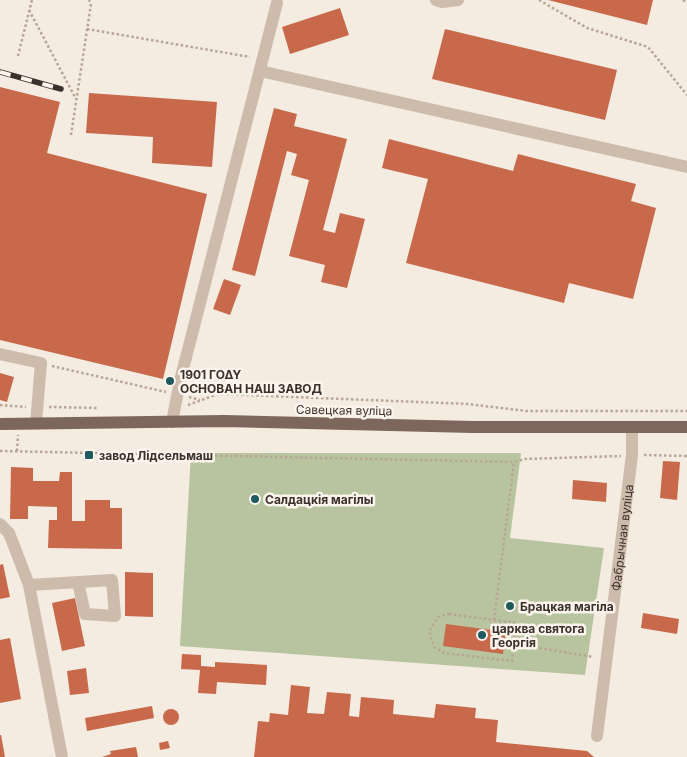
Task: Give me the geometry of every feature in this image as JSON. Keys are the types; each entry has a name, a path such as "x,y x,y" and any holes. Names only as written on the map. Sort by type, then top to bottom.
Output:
{"main road":[{"name":"Савецкая вуліца","path":"0,424 173,416 224,421 473,427 687,428"}],"street":[{"path":"436,0 442,2 458,0"},
{"path":"173,416 262,65 276,1"},
{"path":"262,65 687,166"},
{"path":"0,354 41,363 36,423"},
{"name":"Фабрычная вуліца","path":"597,736 632,455 632,428"},
{"path":"0,524 9,534 30,584 62,757"},
{"path":"30,584 78,582"}],"path":[{"path":"18,56 32,0"},
{"path":"71,135 91,4 89,0"},
{"path":"539,0 587,28 648,48 687,95"},
{"path":"683,0 687,3"},
{"path":"29,10 76,100"},
{"path":"87,29 262,65"},
{"path":"41,363 201,400"},
{"path":"173,416 201,400 218,394 468,404 526,411 687,411"},
{"path":"0,405 106,408"},
{"path":"0,450 514,462 525,459 632,455 687,456"},
{"path":"494,620 514,462"},
{"path":"449,614 517,623 514,644 512,661 444,653 434,647 429,631 438,617 449,614"},
{"path":"505,642 607,659"}],"green space":[{"path":"191,453 521,453 510,538 604,548 585,675 180,646"}],"building":[{"path":"548,0 653,0 647,25"},
{"path":"340,8 349,35 290,54 282,27"},
{"path":"445,29 617,70 605,120 432,79"},
{"path":"0,87 60,102 47,153 207,194 163,379 0,340"},
{"path":"89,93 217,102 212,167 152,163 153,137 86,133"},
{"path":"274,108 297,114 294,126 347,139 323,230 335,233 340,213 365,219 347,288 321,282 325,265 289,256 309,180 291,175 297,154 287,151 255,276 232,270"},
{"path":"389,139 513,171 518,154 636,184 631,201 656,208 633,299 569,283 564,303 406,263 428,179 382,168"},
{"path":"224,279 241,285 230,315 213,309"},
{"path":"0,373 14,377 7,402 0,400"},
{"path":"663,461 680,462 677,500 660,498"},
{"path":"11,467 33,468 33,481 59,481 60,472 72,472 72,521 85,521 85,500 110,500 110,508 122,508 122,549 48,548 49,520 57,520 57,507 28,506 28,519 10,519"},
{"path":"573,480 607,483 606,502 572,499"},
{"path":"3,564 10,597 0,599 0,565"},
{"path":"125,572 153,573 153,617 125,616"},
{"path":"75,598 85,646 62,651 52,603"},
{"path":"643,613 679,619 677,634 641,628"},
{"path":"446,624 506,632 503,654 443,646"},
{"path":"10,638 21,699 0,703 0,640"},
{"path":"182,654 201,655 201,666 215,667 215,662 267,665 266,685 217,682 216,694 198,693 200,670 181,669"},
{"path":"86,668 89,693 70,695 67,671"},
{"path":"291,685 310,687 307,713 324,714 327,692 351,694 349,716 359,717 361,697 394,700 393,714 434,718 436,704 476,708 475,718 498,720 496,742 587,751 594,757 254,757 258,721 269,722 270,713 288,715"},
{"path":"152,706 154,718 87,731 85,718"},
{"path":"171,709 177,711 179,717 177,723 171,725 165,723 163,717 165,711"},
{"path":"1,735 5,757 0,757"},
{"path":"168,741 170,748 160,750 159,743"},
{"path":"136,747 138,757 102,757 111,754 110,751"}],"railway":[{"path":"0,72 61,89"}],"place":[{"name":"1901 ΓΟΔΥ ОСНОВАН НАШ ЗАВОД","path":"170,381"},
{"name":"завод Лідсельмаш","path":"89,455"},
{"name":"Салдацкія магілы","path":"255,499"},
{"name":"Брацкая магіла","path":"510,606"},
{"name":"царква святога Георгія","path":"482,635"}]}
